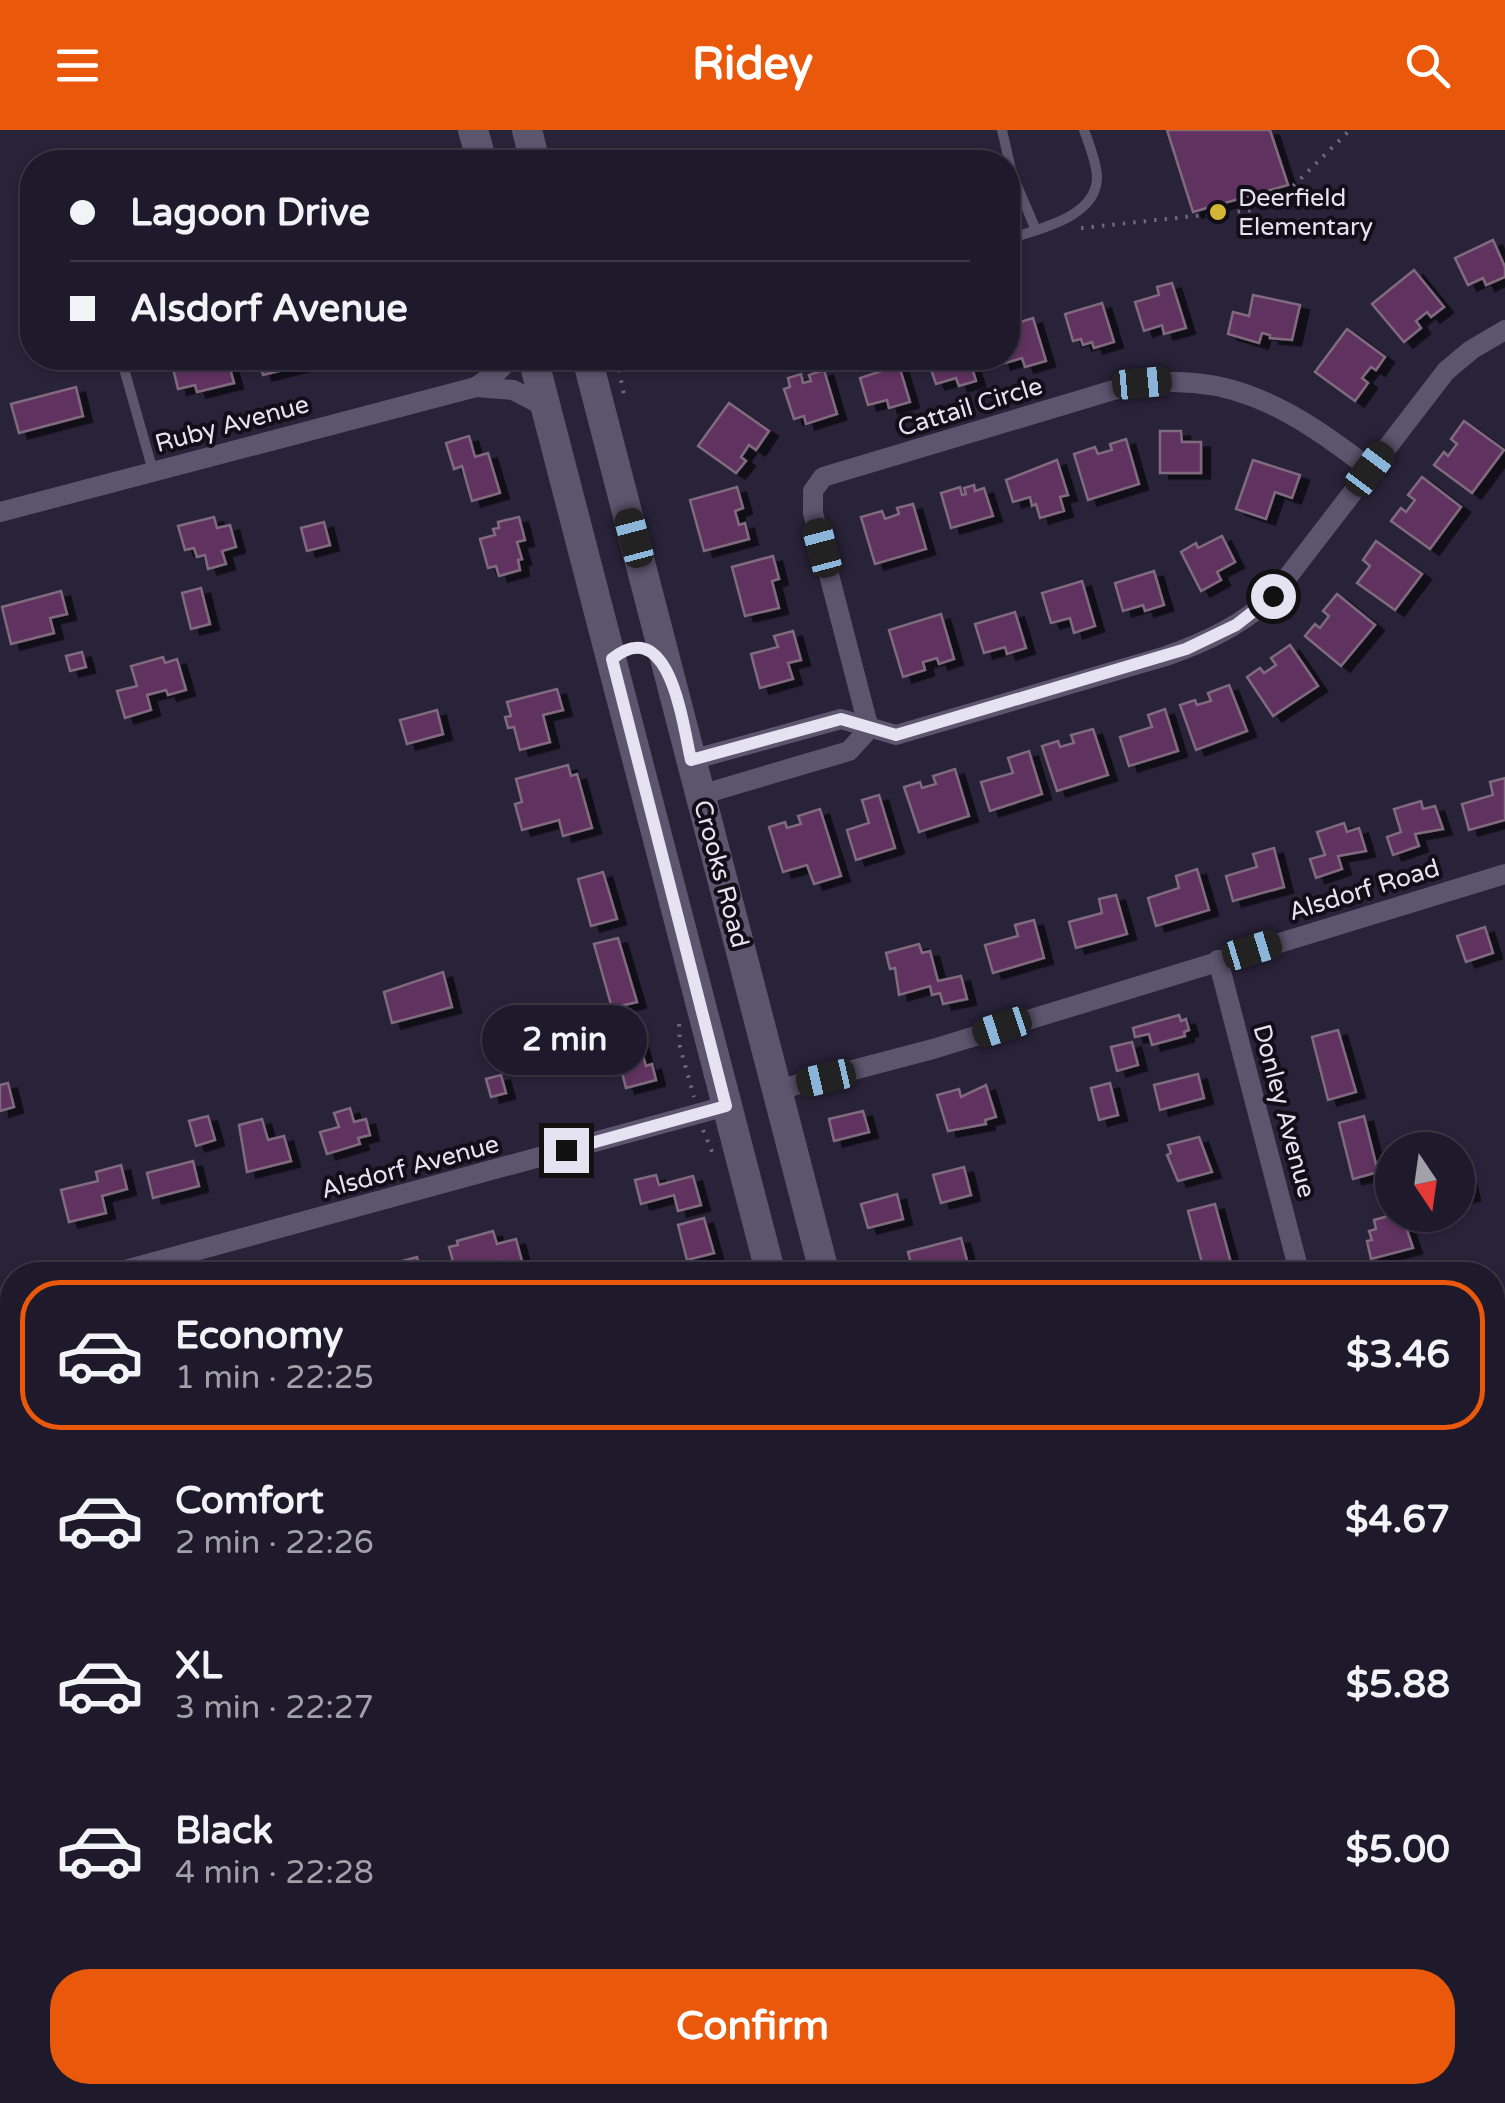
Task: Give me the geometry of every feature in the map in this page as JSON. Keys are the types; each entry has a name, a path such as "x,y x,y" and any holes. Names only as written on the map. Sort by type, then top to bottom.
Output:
{"main road":[{"name":"Crooks Road","path":"536,370 767,1262"},
{"name":"Crooks Road","path":"599,370 691,760 822,1262"},
{"path":"612,659 632,648 644,649 656,655 671,676"}],"street":[{"path":"691,760 841,719 896,735 1207,641 1255,613 1273,596 1446,371 1505,330"},
{"name":"Ruby Avenue","path":"476,387 499,370"},
{"name":"Cattail Circle","path":"869,729 813,514 813,491 823,477 1117,389 1166,380 1235,388 1273,403 1370,469"},
{"name":"Ruby Avenue","path":"0,512 476,387 514,390 546,407"},
{"path":"700,796 849,751 869,729"},
{"name":"Alsdorf Road","path":"777,1090 933,1049 1505,874"},
{"name":"Donley Avenue","path":"1218,960 1297,1262"},
{"name":"Alsdorf Avenue","path":"156,1262 726,1106"}],"lane":[{"path":"1020,235 1076,214 1095,193 1097,172 1084,130"},
{"path":"1020,198 1036,230"},
{"path":"124,370 153,470"}],"path":[{"path":"1081,228 1253,210 1281,198 1350,130"},
{"path":"620,377 623,384"},
{"path":"689,1081 693,1092"},
{"path":"704,1134 707,1142"}],"building":[{"path":"1167,130 1270,130 1288,185 1193,212"},
{"path":"1493,240 1505,267 1505,277 1486,285 1483,278 1468,285 1455,258"},
{"path":"1414,270 1444,307 1431,317 1427,312 1416,321 1421,328 1404,342 1372,304"},
{"path":"1172,283 1186,328 1164,334 1162,325 1144,331 1135,302 1159,295 1157,287"},
{"path":"1253,295 1300,305 1292,340 1270,338 1262,333 1259,343 1228,334 1233,312 1249,316"},
{"path":"1102,303 1114,342 1094,348 1092,342 1083,345 1081,339 1073,341 1065,314"},
{"path":"1033,318 1046,361 1025,367 1020,359 1020,322"},
{"path":"1347,329 1385,357 1376,370 1371,367 1362,378 1368,383 1355,401 1315,372"},
{"path":"173,370 230,370 234,383 197,392 195,385 178,389"},
{"path":"824,370 837,414 806,424 804,416 794,419 784,389 790,387 788,378 801,374 803,383 811,381 809,375"},
{"path":"900,370 910,402 889,408 887,400 868,405 860,378"},
{"path":"931,370 973,370 976,381 959,386 956,378 936,384"},
{"path":"76,387 83,416 19,433 11,404"},
{"path":"729,403 769,431 756,450 749,445 741,457 746,461 736,473 698,446"},
{"path":"1464,421 1504,450 1472,493 1434,465 1457,444 1451,439"},
{"path":"1160,431 1181,431 1182,442 1201,442 1201,473 1160,473"},
{"path":"469,436 475,457 488,453 500,493 472,501 462,466 454,469 446,443"},
{"path":"1126,439 1139,484 1088,500 1074,454 1095,447 1098,454 1112,450 1110,444"},
{"path":"1057,460 1068,495 1060,497 1064,511 1040,518 1030,497 1013,502 1006,480"},
{"path":"1253,460 1300,475 1292,498 1275,492 1266,519 1236,509"},
{"path":"1422,477 1461,507 1430,549 1391,521 1401,508 1406,512 1415,500 1408,495"},
{"path":"974,485 975,491 984,488 993,516 951,528 941,493 960,487 962,495 966,494 964,488"},
{"path":"737,487 743,508 735,511 739,525 745,523 749,539 704,551 690,500"},
{"path":"913,504 926,549 875,564 861,517 882,511 885,519 899,514 897,508"},
{"path":"214,517 217,528 230,525 236,547 222,551 226,564 208,569 205,555 197,557 194,548 185,550 178,526"},
{"path":"519,517 525,540 517,542 522,559 518,560 520,570 499,576 496,566 488,568 480,539 495,535 493,529 499,528 498,522"},
{"path":"324,522 330,545 307,551 301,528"},
{"path":"1222,536 1235,562 1217,572 1221,580 1201,591 1181,552"},
{"path":"1376,541 1422,574 1395,610 1357,583 1370,566 1363,560"},
{"path":"773,556 779,579 772,581 779,608 745,616 732,567"},
{"path":"1154,571 1164,605 1145,611 1143,605 1123,611 1115,583"},
{"path":"1082,581 1095,626 1074,633 1070,618 1051,623 1042,593"},
{"path":"201,588 210,624 191,629 182,593"},
{"path":"61,591 67,614 50,618 54,633 11,644 2,607"},
{"path":"1337,594 1375,625 1341,666 1305,636 1315,624 1320,628 1329,616 1323,611"},
{"path":"1015,612 1026,648 1007,654 1005,647 984,653 975,624"},
{"path":"941,614 954,659 939,664 937,658 923,662 925,670 903,677 889,630"},
{"path":"793,631 801,660 788,663 793,679 760,688 751,654 778,647 774,636"},
{"path":"1290,645 1318,686 1273,716 1247,677 1260,668 1264,673 1276,665 1271,658"},
{"path":"82,652 86,667 70,671 66,656"},
{"path":"163,657 165,663 177,659 186,690 147,695 151,710 125,718 117,691 137,686 131,666"},
{"path":"1229,685 1247,731 1196,750 1180,705 1195,700 1197,705 1211,701 1208,693"},
{"path":"557,689 563,710 543,715 550,742 520,750 514,727 508,728 505,717 511,716 507,702"},
{"path":"1165,709 1178,751 1129,766 1120,737 1152,727 1148,715"},
{"path":"437,710 443,734 407,744 400,720"},
{"path":"1093,729 1108,775 1057,791 1042,746 1058,741 1060,747 1074,743 1071,735"},
{"path":"1029,751 1042,794 990,811 981,782 1013,773 1008,758"},
{"path":"568,765 571,776 577,774 592,828 563,836 559,820 522,830 515,804 522,802 516,779"},
{"path":"955,769 969,816 919,832 904,787 920,782 922,788 936,784 933,776"},
{"path":"1505,778 1505,820 1469,830 1462,804 1493,795 1490,782"},
{"path":"879,795 895,848 856,860 847,830 869,823 862,800"},
{"path":"1421,801 1423,809 1435,806 1443,829 1415,834 1419,846 1393,855 1387,837 1401,832 1394,809"},
{"path":"820,809 841,876 814,884 807,865 783,872 769,827 785,822 787,828 801,824 798,816"},
{"path":"1344,823 1347,832 1359,828 1366,851 1338,856 1342,869 1316,878 1310,859 1325,855 1317,832"},
{"path":"1274,848 1284,887 1233,901 1226,876 1257,867 1253,854"},
{"path":"1197,869 1209,910 1156,926 1148,898 1179,888 1176,876"},
{"path":"603,872 617,919 591,926 578,879"},
{"path":"1116,895 1127,934 1076,948 1069,922 1102,913 1099,899"},
{"path":"1034,920 1044,958 993,973 985,945 1018,936 1015,925"},
{"path":"1485,927 1493,953 1466,962 1457,936"},
{"path":"618,938 637,1002 612,1008 594,944"},
{"path":"919,944 922,953 930,951 938,981 961,976 967,999 943,1004 940,993 932,995 930,986 899,995 895,968 890,969 886,953"},
{"path":"443,972 452,1007 392,1023 384,992"},
{"path":"1179,1015 1181,1021 1186,1019 1189,1030 1184,1032 1185,1036 1152,1045 1149,1034 1135,1037 1133,1028"},
{"path":"627,1030 631,1045 639,1043 646,1066 652,1064 656,1080 626,1088 617,1054 594,1061 589,1040"},
{"path":"1338,1030 1356,1092 1328,1100 1312,1037"},
{"path":"1132,1042 1138,1065 1117,1071 1111,1047"},
{"path":"1198,1074 1204,1098 1160,1110 1154,1085"},
{"path":"501,1075 506,1093 491,1097 486,1079"},
{"path":"8,1083 14,1107 0,1111 0,1085"},
{"path":"1110,1083 1118,1115 1099,1120 1091,1088"},
{"path":"986,1085 996,1117 985,1120 986,1124 948,1131 937,1095 959,1089 961,1097"},
{"path":"350,1108 354,1122 366,1119 370,1135 358,1138 360,1144 327,1154 320,1132 339,1127 334,1113"},
{"path":"863,1111 869,1132 834,1141 829,1119"},
{"path":"208,1116 215,1140 196,1146 189,1121"},
{"path":"1364,1116 1375,1173 1353,1179 1339,1123"},
{"path":"262,1119 268,1140 284,1136 291,1161 247,1172 239,1125"},
{"path":"1199,1137 1212,1172 1178,1181 1167,1155 1171,1153 1168,1145"},
{"path":"193,1161 199,1186 153,1198 147,1173"},
{"path":"121,1165 127,1189 102,1196 106,1213 69,1222 61,1190 98,1181 96,1172"},
{"path":"964,1167 971,1195 941,1203 933,1175"},
{"path":"656,1175 659,1185 693,1176 701,1205 678,1211 674,1195 641,1204 635,1180"},
{"path":"897,1194 903,1219 868,1228 861,1204"},
{"path":"1215,1204 1231,1262 1202,1262 1188,1211"},
{"path":"704,1218 714,1253 687,1260 678,1225"},
{"path":"493,1231 497,1244 516,1239 522,1262 453,1262 449,1247 458,1245 457,1241"},
{"path":"1369,1231 1408,1232 1413,1248 1371,1259"},
{"path":"961,1238 967,1262 911,1262 908,1252"}],"place":[{"name":"Deerfield Elementary","path":"1218,212"}],"route":[{"path":"566,1150 726,1106 612,659 632,648 656,655 671,676 691,760 841,719 896,735 1186,649 1236,625 1273,596"}]}
